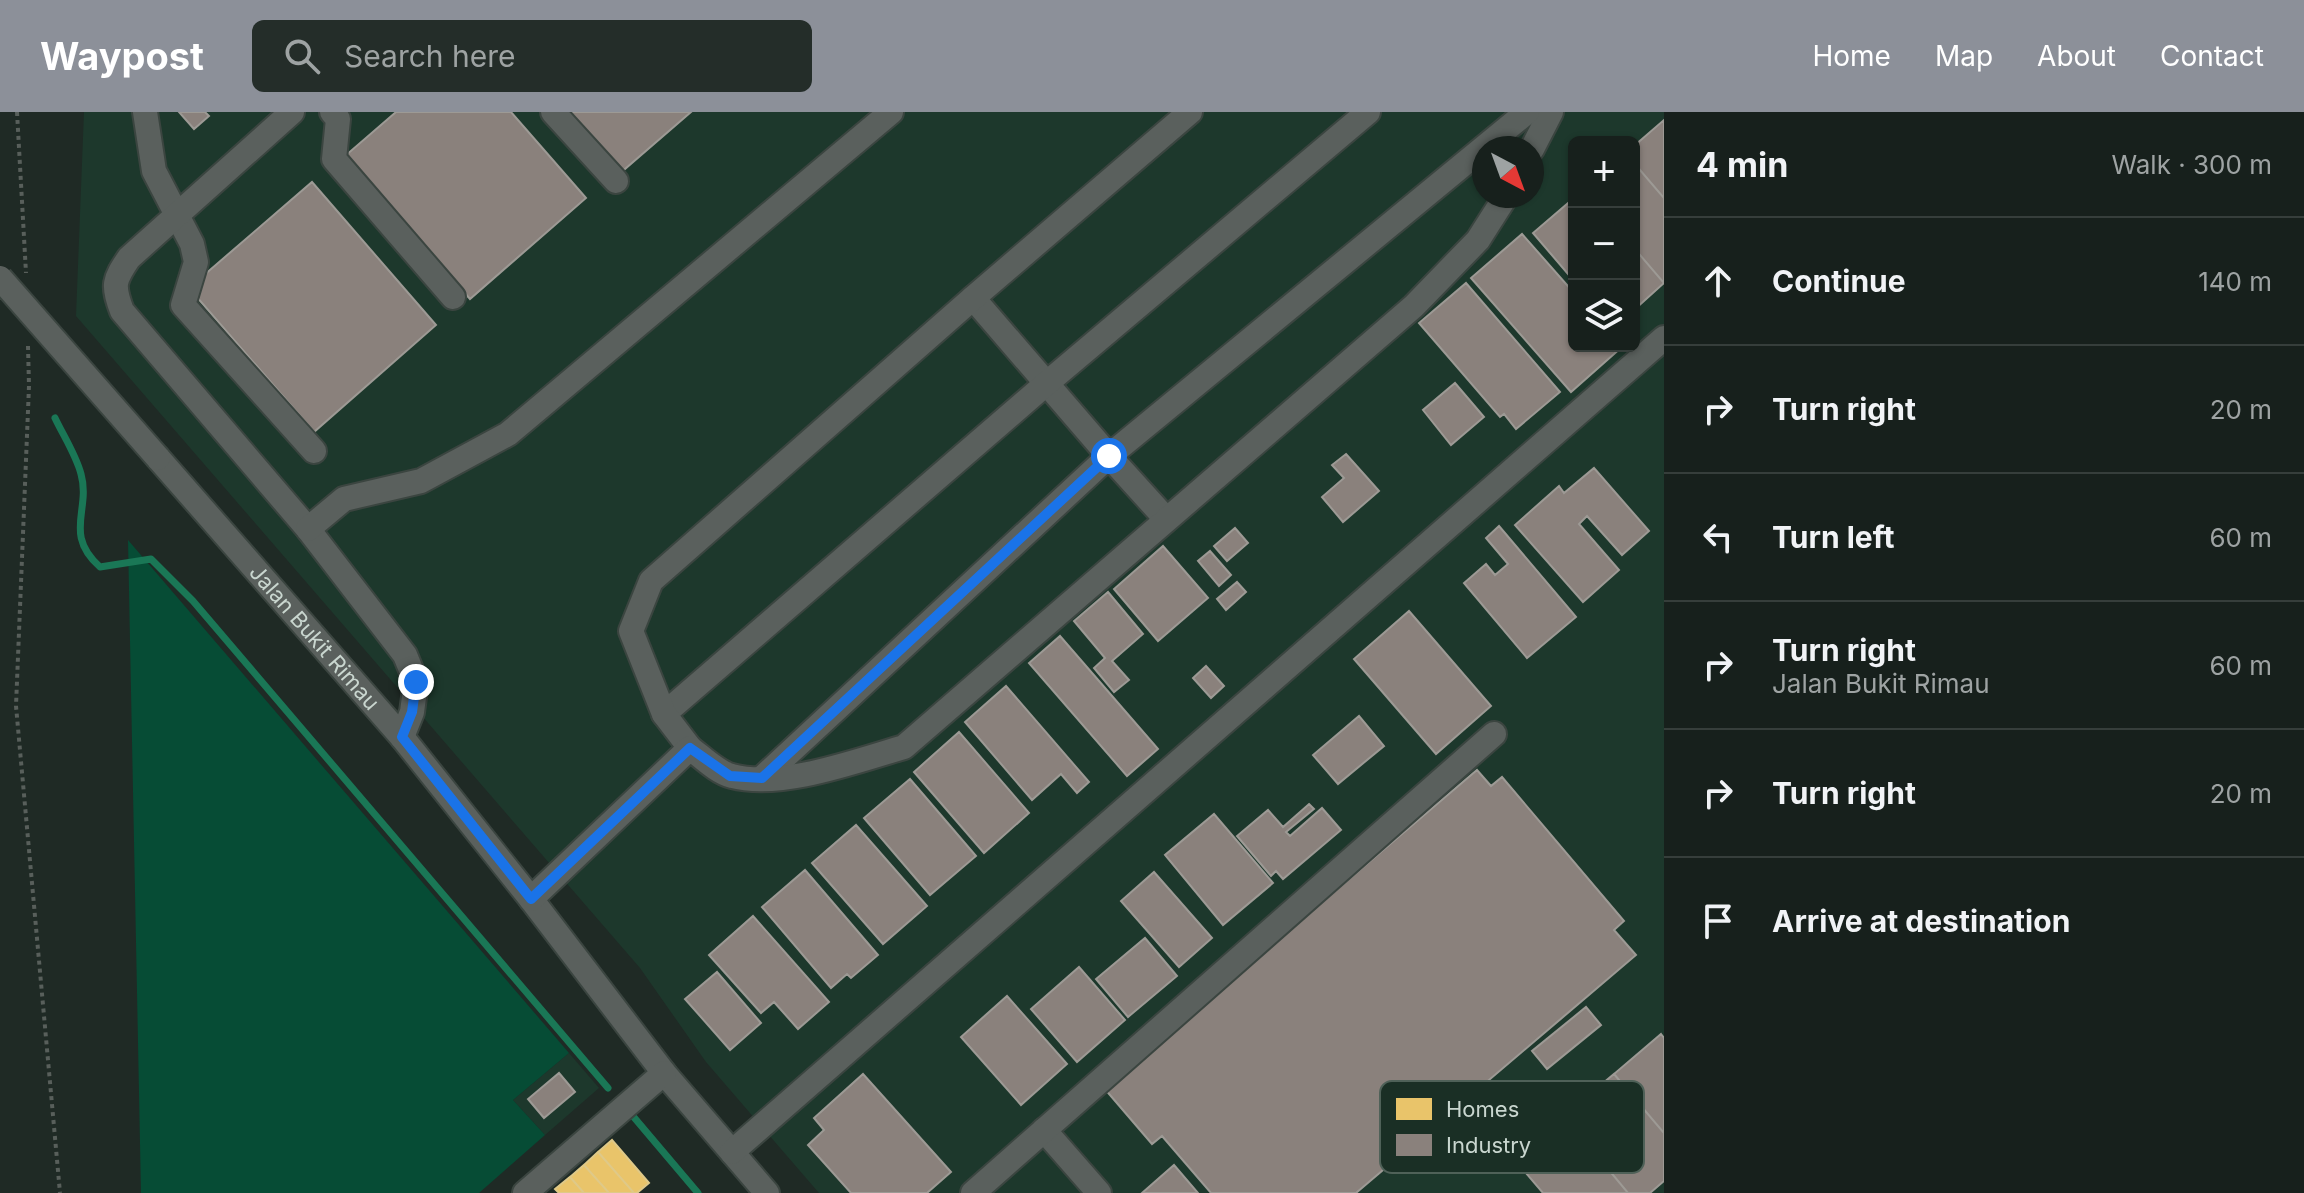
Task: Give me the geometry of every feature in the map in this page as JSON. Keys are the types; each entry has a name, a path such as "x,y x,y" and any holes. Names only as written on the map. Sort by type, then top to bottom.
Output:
{"street":[{"path":"145,112 154,171 192,244 196,262 183,305 314,451"},
{"path":"292,112 129,258 120,272 114,291 122,311 308,529 405,655 416,682 412,712 402,737"},
{"path":"332,112 338,119 334,159 453,297"},
{"path":"553,112 616,181"},
{"path":"308,529 344,499 421,481 508,434 891,112"},
{"path":"1190,112 651,581 631,631 664,714 690,748 730,776 762,778 814,773 904,747 1414,306 1478,240 1498,208"},
{"path":"664,714 1047,383 1368,112"},
{"path":"762,778 1109,456 1527,112"},
{"path":"1539,136 1551,112"},
{"name":"Jalan Bukit Rimau","path":"0,278 402,737 664,1073 767,1193"},
{"path":"973,298 1166,519"},
{"path":"732,1152 1664,338"},
{"path":"973,1193 1494,734"},
{"path":"531,899 690,748"},
{"path":"525,1193 664,1073"},
{"path":"1044,1130 1099,1193"}],"path":[{"path":"17,112 26,277"},
{"path":"27,339 29,386 16,706 60,1193"}],"shaded area":[{"path":"84,112 1664,112 1664,1193 819,1193 706,1062 640,968 76,316"},
{"path":"569,1053 599,1088 545,1135 513,1100"}],"green space":[{"path":"128,540 569,1053 513,1100 545,1135 479,1193 141,1193"}],"building: Homes":[{"path":"612,1140 649,1183 637,1193 598,1152"},
{"path":"598,1152 634,1193 609,1193 584,1165"},
{"path":"584,1165 609,1193 584,1193 570,1177"},
{"path":"570,1177 584,1193 559,1193 555,1189"}],"building: Industry":[{"path":"179,112 205,112 209,116 194,129"},
{"path":"396,112 511,112 586,198 470,299 345,156"},
{"path":"563,112 691,112 618,175"},
{"path":"1664,120 1664,198 1640,170 1640,141"},
{"path":"1640,170 1664,198 1664,283 1640,255"},
{"path":"312,182 436,325 314,432 189,288"},
{"path":"1568,203 1568,274 1533,233"},
{"path":"1522,234 1568,286 1568,352 1616,352 1571,392 1471,278"},
{"path":"1640,255 1664,283 1640,305"},
{"path":"1466,283 1560,392 1516,429 1504,414 1500,417 1419,323"},
{"path":"1455,383 1484,417 1451,445 1423,410"},
{"path":"1346,454 1379,491 1343,522 1322,497 1344,478 1332,465"},
{"path":"1594,468 1649,531 1622,555 1587,516 1579,524 1619,570 1583,602 1515,525 1559,486 1564,493"},
{"path":"1499,526 1576,617 1527,658 1464,583 1486,564 1495,575 1508,564 1486,538"},
{"path":"1235,528 1248,543 1227,561 1214,546"},
{"path":"1163,546 1208,598 1158,641 1114,589"},
{"path":"1210,551 1231,575 1219,586 1198,561"},
{"path":"1237,582 1246,592 1226,610 1217,599"},
{"path":"1108,592 1143,634 1112,661 1129,680 1114,692 1094,668 1105,658 1074,621"},
{"path":"1409,611 1491,706 1436,754 1354,659"},
{"path":"1060,636 1158,749 1127,776 1029,663"},
{"path":"1206,666 1224,686 1211,698 1193,678"},
{"path":"1006,686 1089,782 1077,793 1061,774 1032,800 965,722"},
{"path":"1359,716 1384,746 1338,784 1313,755"},
{"path":"959,732 1029,813 984,853 914,772"},
{"path":"1477,770 1491,786 1502,777 1624,921 1614,930 1636,955 1488,1081 1380,1081 1380,1173 1356,1193 1211,1193 1162,1136 1152,1144 1104,1088"},
{"path":"910,779 976,856 930,895 864,818"},
{"path":"1309,804 1314,809 1286,832 1290,836 1322,808 1341,830 1283,879 1276,871 1271,876 1237,836 1268,810 1283,827"},
{"path":"1214,814 1273,883 1223,925 1165,855"},
{"path":"856,825 927,906 883,944 812,863"},
{"path":"805,870 878,955 851,978 847,974 831,988 762,907"},
{"path":"1154,872 1212,938 1179,967 1121,901"},
{"path":"753,916 829,1002 798,1029 774,1002 761,1013 709,955"},
{"path":"1145,938 1177,976 1128,1017 1096,979"},
{"path":"1079,967 1125,1020 1077,1062 1031,1009"},
{"path":"717,972 761,1023 730,1050 685,999"},
{"path":"1007,996 1067,1064 1021,1105 961,1037"},
{"path":"1586,1007 1601,1025 1547,1069 1532,1051"},
{"path":"1661,1034 1664,1038 1664,1133 1644,1109 1644,1081 1620,1081 1614,1074"},
{"path":"559,1073 575,1092 544,1118 528,1099"},
{"path":"863,1074 951,1172 927,1193 851,1193 808,1145 824,1130 814,1118"},
{"path":"1614,1074 1620,1081 1606,1081"},
{"path":"1644,1109 1664,1133 1664,1181 1650,1193 1628,1193 1611,1173 1644,1173"},
{"path":"1174,1165 1198,1193 1142,1193"},
{"path":"1526,1173 1611,1173 1628,1193 1543,1193"}],"waterway":[{"path":"55,418 81,474 83,499 80,533 89,555 100,567 151,559 193,601 608,1088"},
{"path":"632,1115 698,1193"}],"route":[{"path":"416,682 412,712 402,737 531,899 690,748 730,776 762,778 1109,456"}]}
